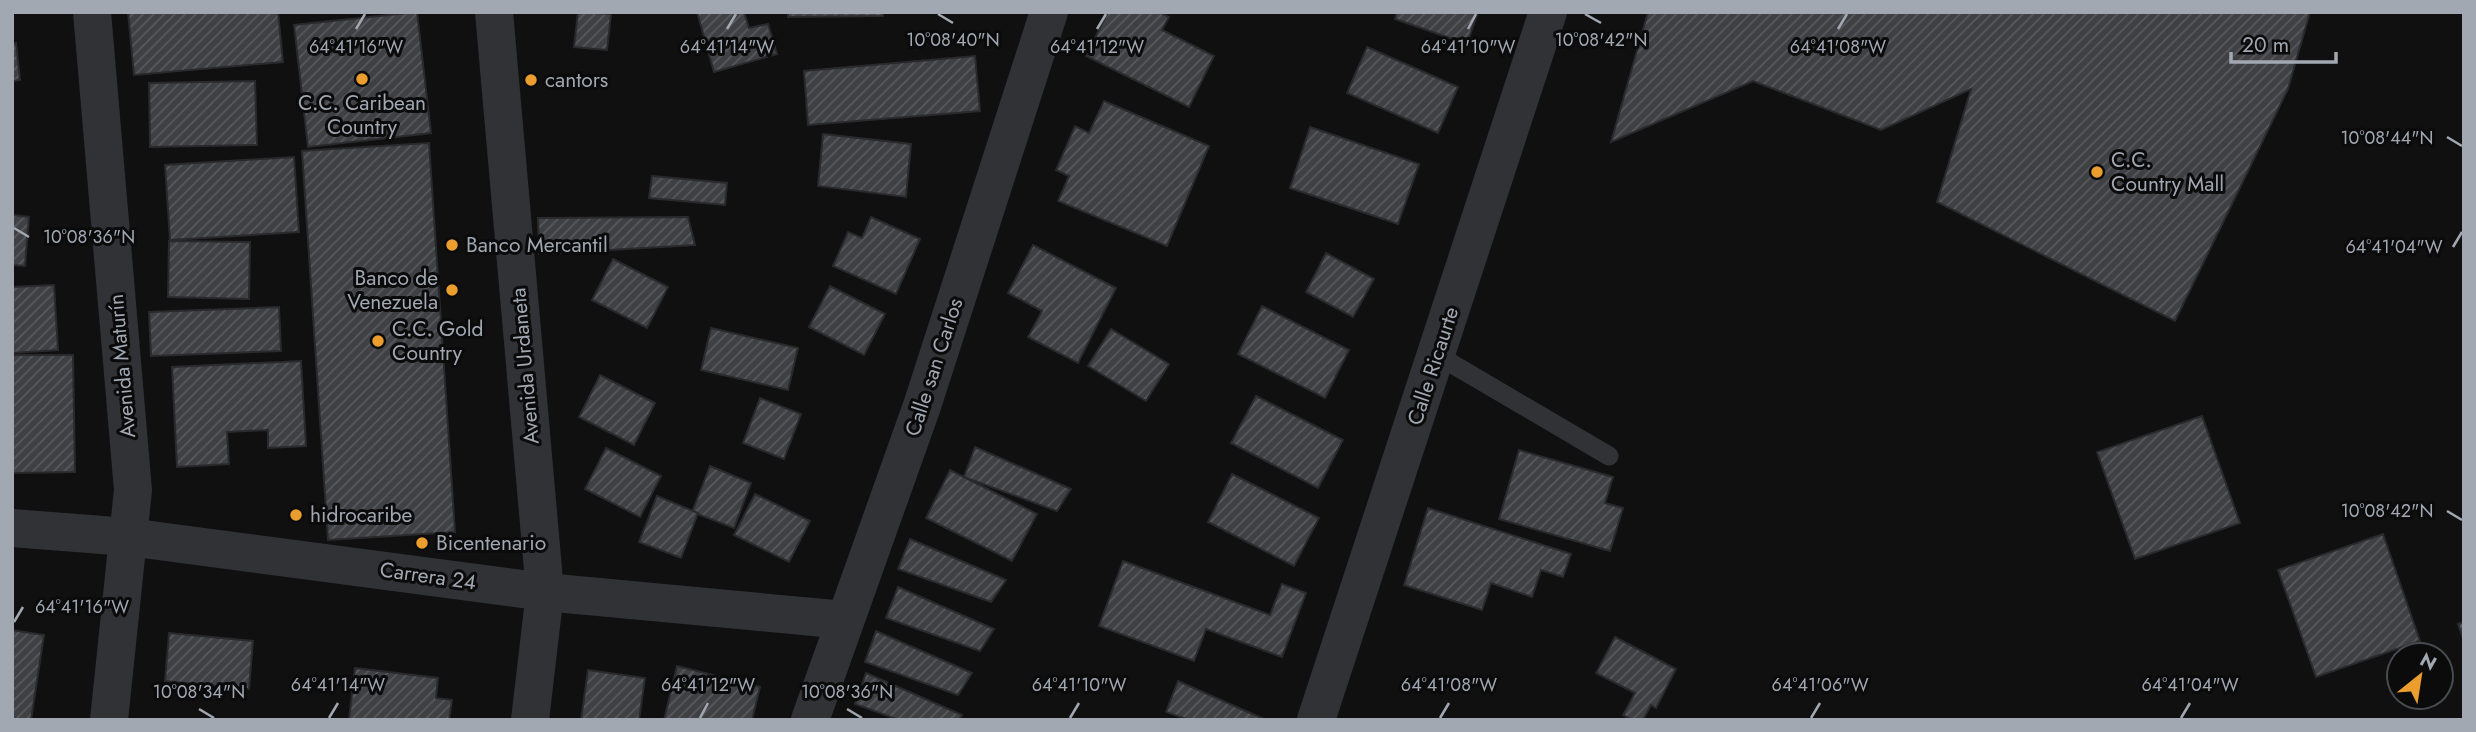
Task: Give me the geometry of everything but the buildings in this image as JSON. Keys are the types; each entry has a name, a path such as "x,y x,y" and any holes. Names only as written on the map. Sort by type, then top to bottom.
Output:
{"street":[{"name":"Avenida Maturín","path":"92,12 133,490 109,720"},
{"name":"Avenida Urdaneta","path":"494,12 545,592 530,720"},
{"name":"Calle san Carlos","path":"810,720 922,406 1049,12"},
{"name":"Calle Ricaurte","path":"1316,720 1548,12"},
{"name":"Carrera 24","path":"12,528 128,537 545,592 845,620"}],"lane":[{"path":"1437,355 1609,456"}],"place":[{"name":"C.C. Caribean Country","path":"362,79"},
{"name":"cantors","path":"531,80"},
{"name":"C.C. Country Mall","path":"2097,172"},
{"name":"Banco Mercantil","path":"452,245"},
{"name":"Banco de Venezuela","path":"452,290"},
{"name":"C.C. Gold Country","path":"378,341"},
{"name":"hidrocaribe","path":"296,515"},
{"name":"Bicentenario","path":"422,543"}]}
